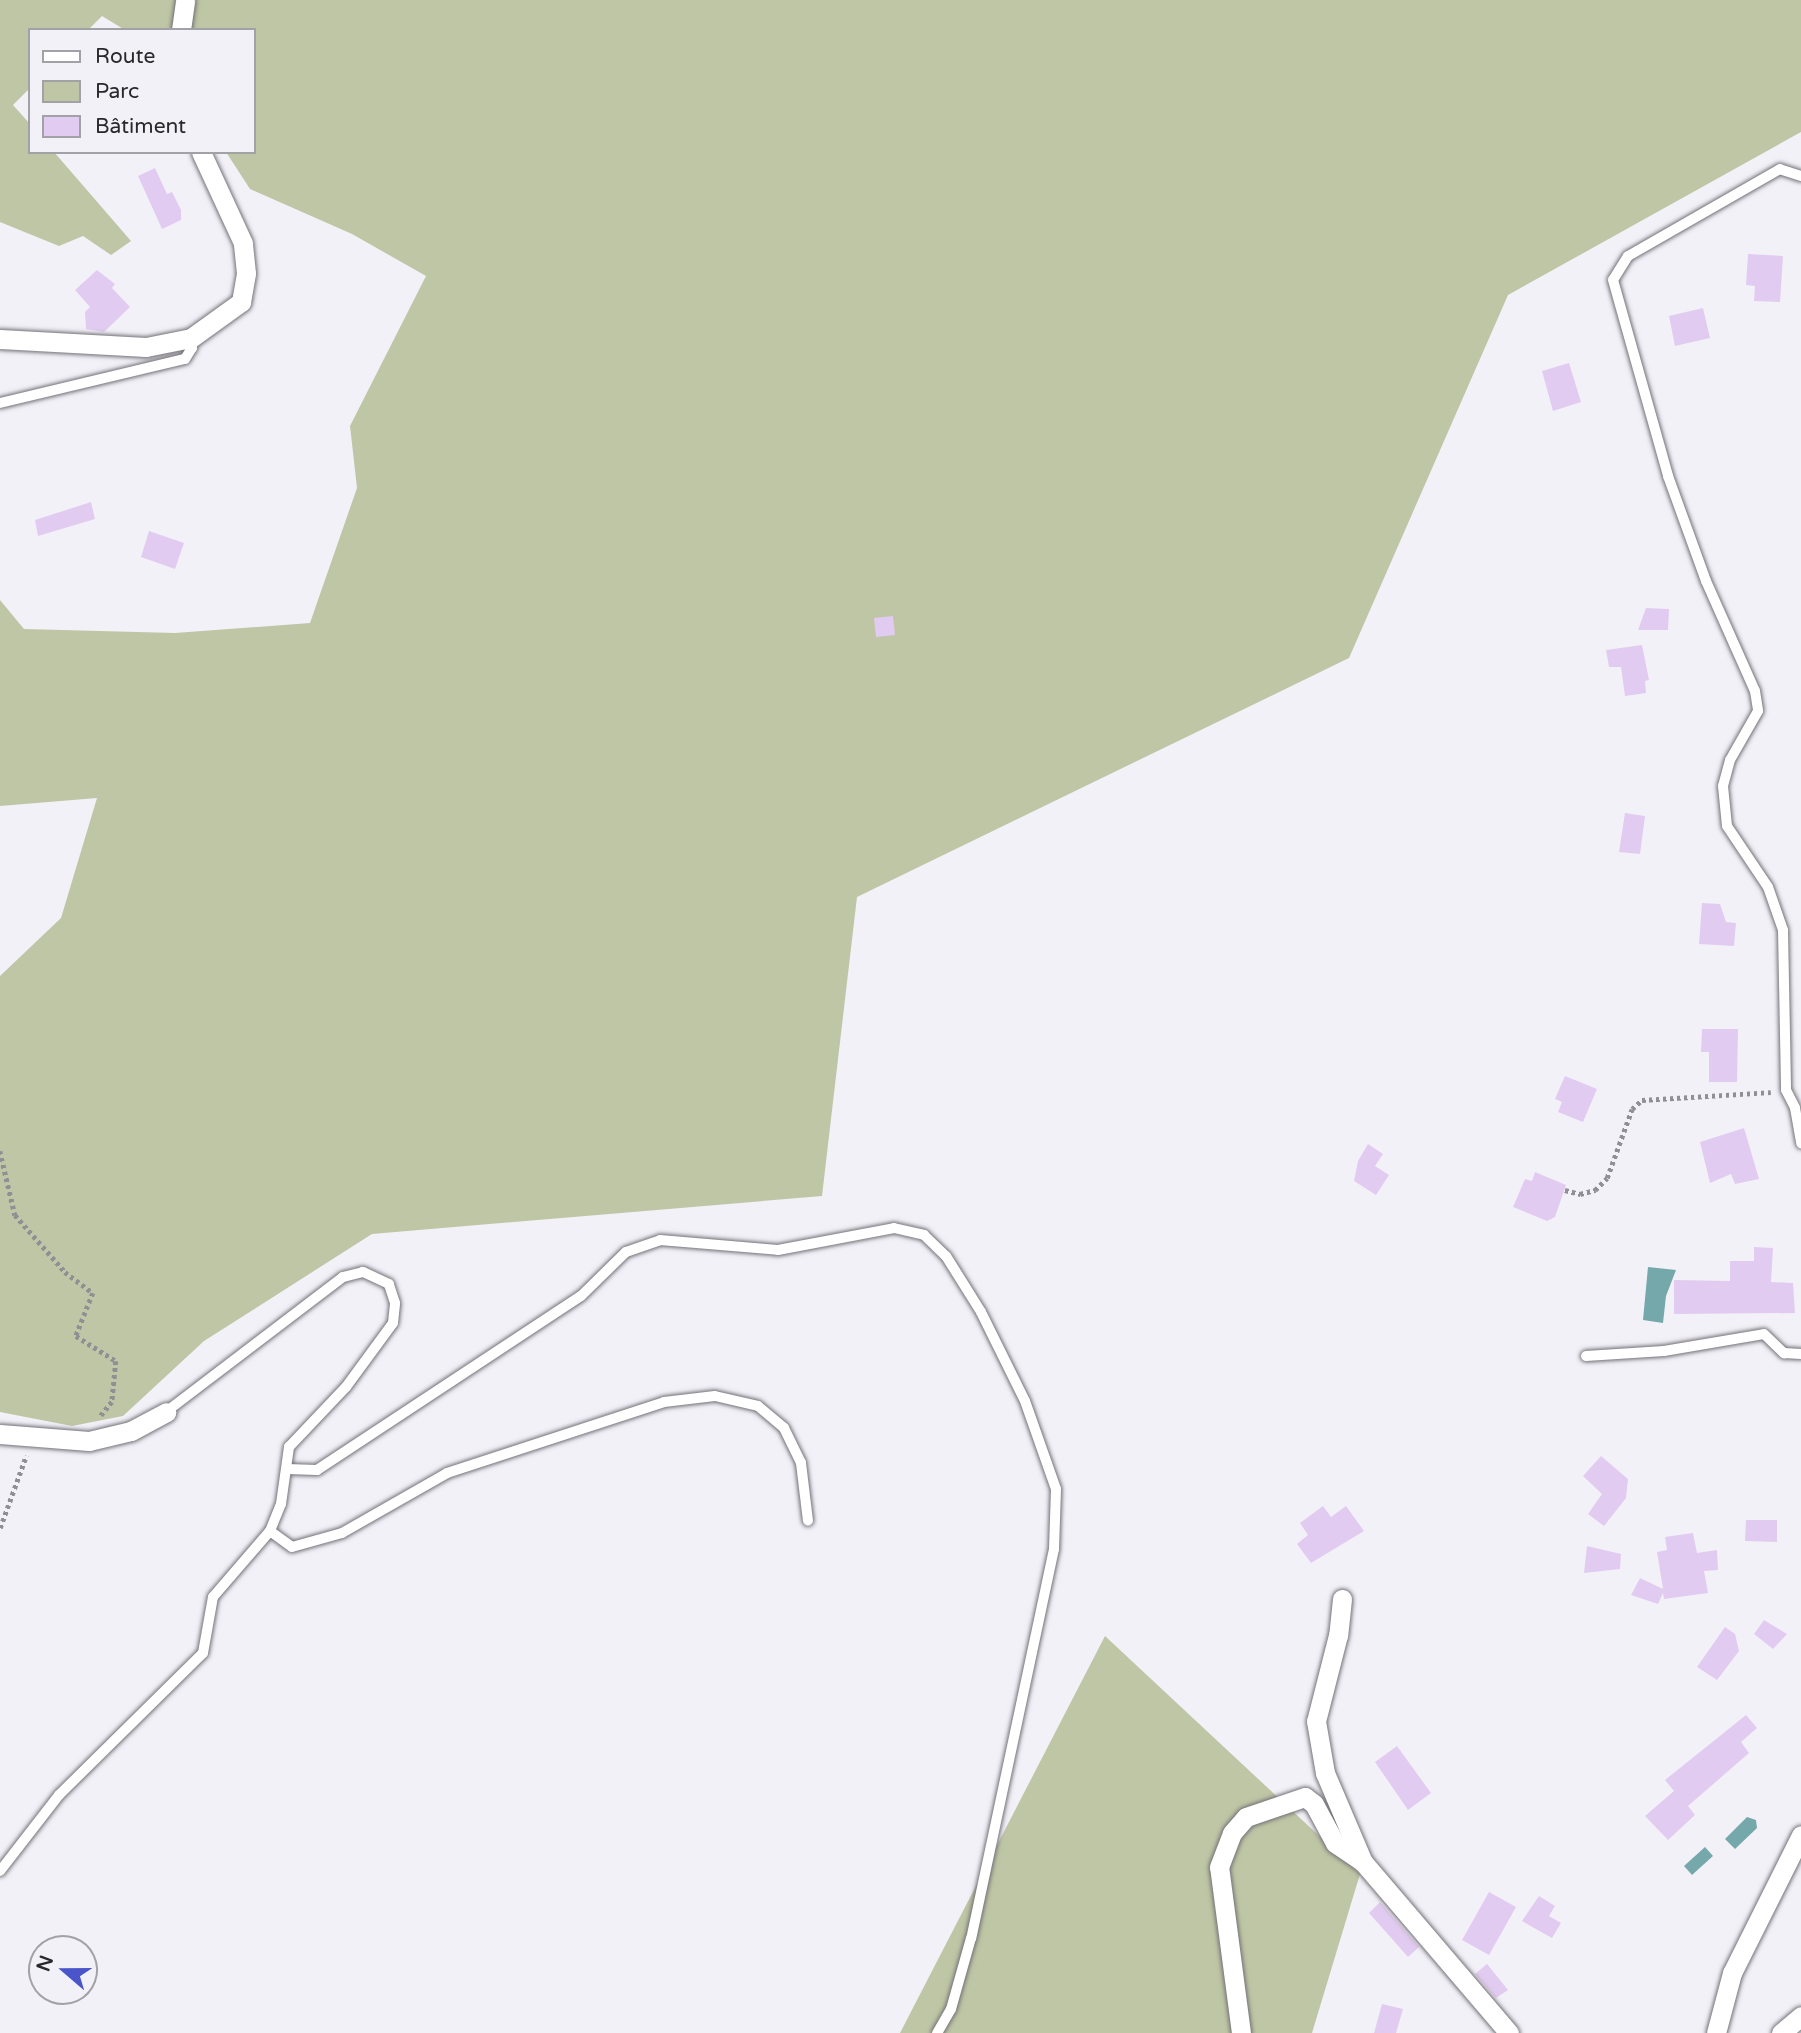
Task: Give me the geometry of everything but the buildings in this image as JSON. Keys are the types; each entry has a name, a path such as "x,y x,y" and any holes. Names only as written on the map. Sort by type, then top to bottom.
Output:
{"street":[{"path":"181,28 185,0"},
{"path":"0,340 92,348 146,347 191,338 241,302 246,273 243,243 202,154"},
{"path":"0,1434 83,1440 131,1431 166,1412"},
{"path":"1342,1599 1338,1635 1316,1721 1325,1773 1363,1862"},
{"path":"1241,2033 1219,1867 1232,1833 1246,1817 1305,1797 1314,1804 1335,1843 1363,1862 1508,2033"},
{"path":"1716,2033 1732,1972 1801,1835"},
{"path":"1781,2033 1801,2016"}],"lane":[{"path":"1801,176 1780,169 1628,257 1613,280 1668,476 1706,581 1755,691 1758,711 1730,760 1724,799 1727,826 1768,887 1783,930 1786,1090 1795,1108 1801,1143"},
{"path":"0,403 185,359 192,348 191,338"},
{"path":"287,1469 317,1470 581,1296 626,1252 660,1240 778,1250 894,1228 924,1235 946,1256 981,1312 1025,1401 1056,1489 1054,1549 971,1938 951,2009 937,2033"},
{"path":"0,1871 60,1795 203,1653 213,1597 270,1531 287,1469 289,1447 346,1387 393,1323 395,1303 389,1284 363,1272 342,1277 166,1412"},
{"path":"1586,1356 1664,1351 1763,1334 1784,1353 1801,1354"},
{"path":"270,1531 292,1547 342,1533 447,1473 664,1402 715,1396 758,1406 784,1428 802,1463 808,1521"}],"path":[{"path":"1565,1190 1580,1194 1595,1190 1607,1178 1632,1109 1642,1100 1786,1090"},
{"path":"0,1150 15,1215 65,1272 93,1293 76,1336 116,1362 112,1402 83,1440"},
{"path":"0,1528 32,1438"}],"green space":[{"path":"0,0 1801,0 1801,132 1508,295 1349,658 857,897 822,1196 372,1234 204,1341 123,1416 72,1426 0,1412 0,976 61,918 97,798 0,806 0,600 24,629 175,633 310,623 357,488 350,426 426,276 352,234 250,189 227,154 256,154 256,28 122,28 102,16 90,28 28,28 28,90 13,105 28,122 28,154 56,154 131,241 111,255 83,236 59,246 0,222"},
{"path":"1105,1636 1360,1874 1312,2033 900,2033"}],"water":[{"path":"1648,1267 1676,1270 1666,1296 1663,1323 1643,1320"},
{"path":"1747,1817 1756,1820 1757,1828 1735,1849 1725,1839"},
{"path":"1705,1847 1713,1856 1692,1875 1684,1866"}]}
